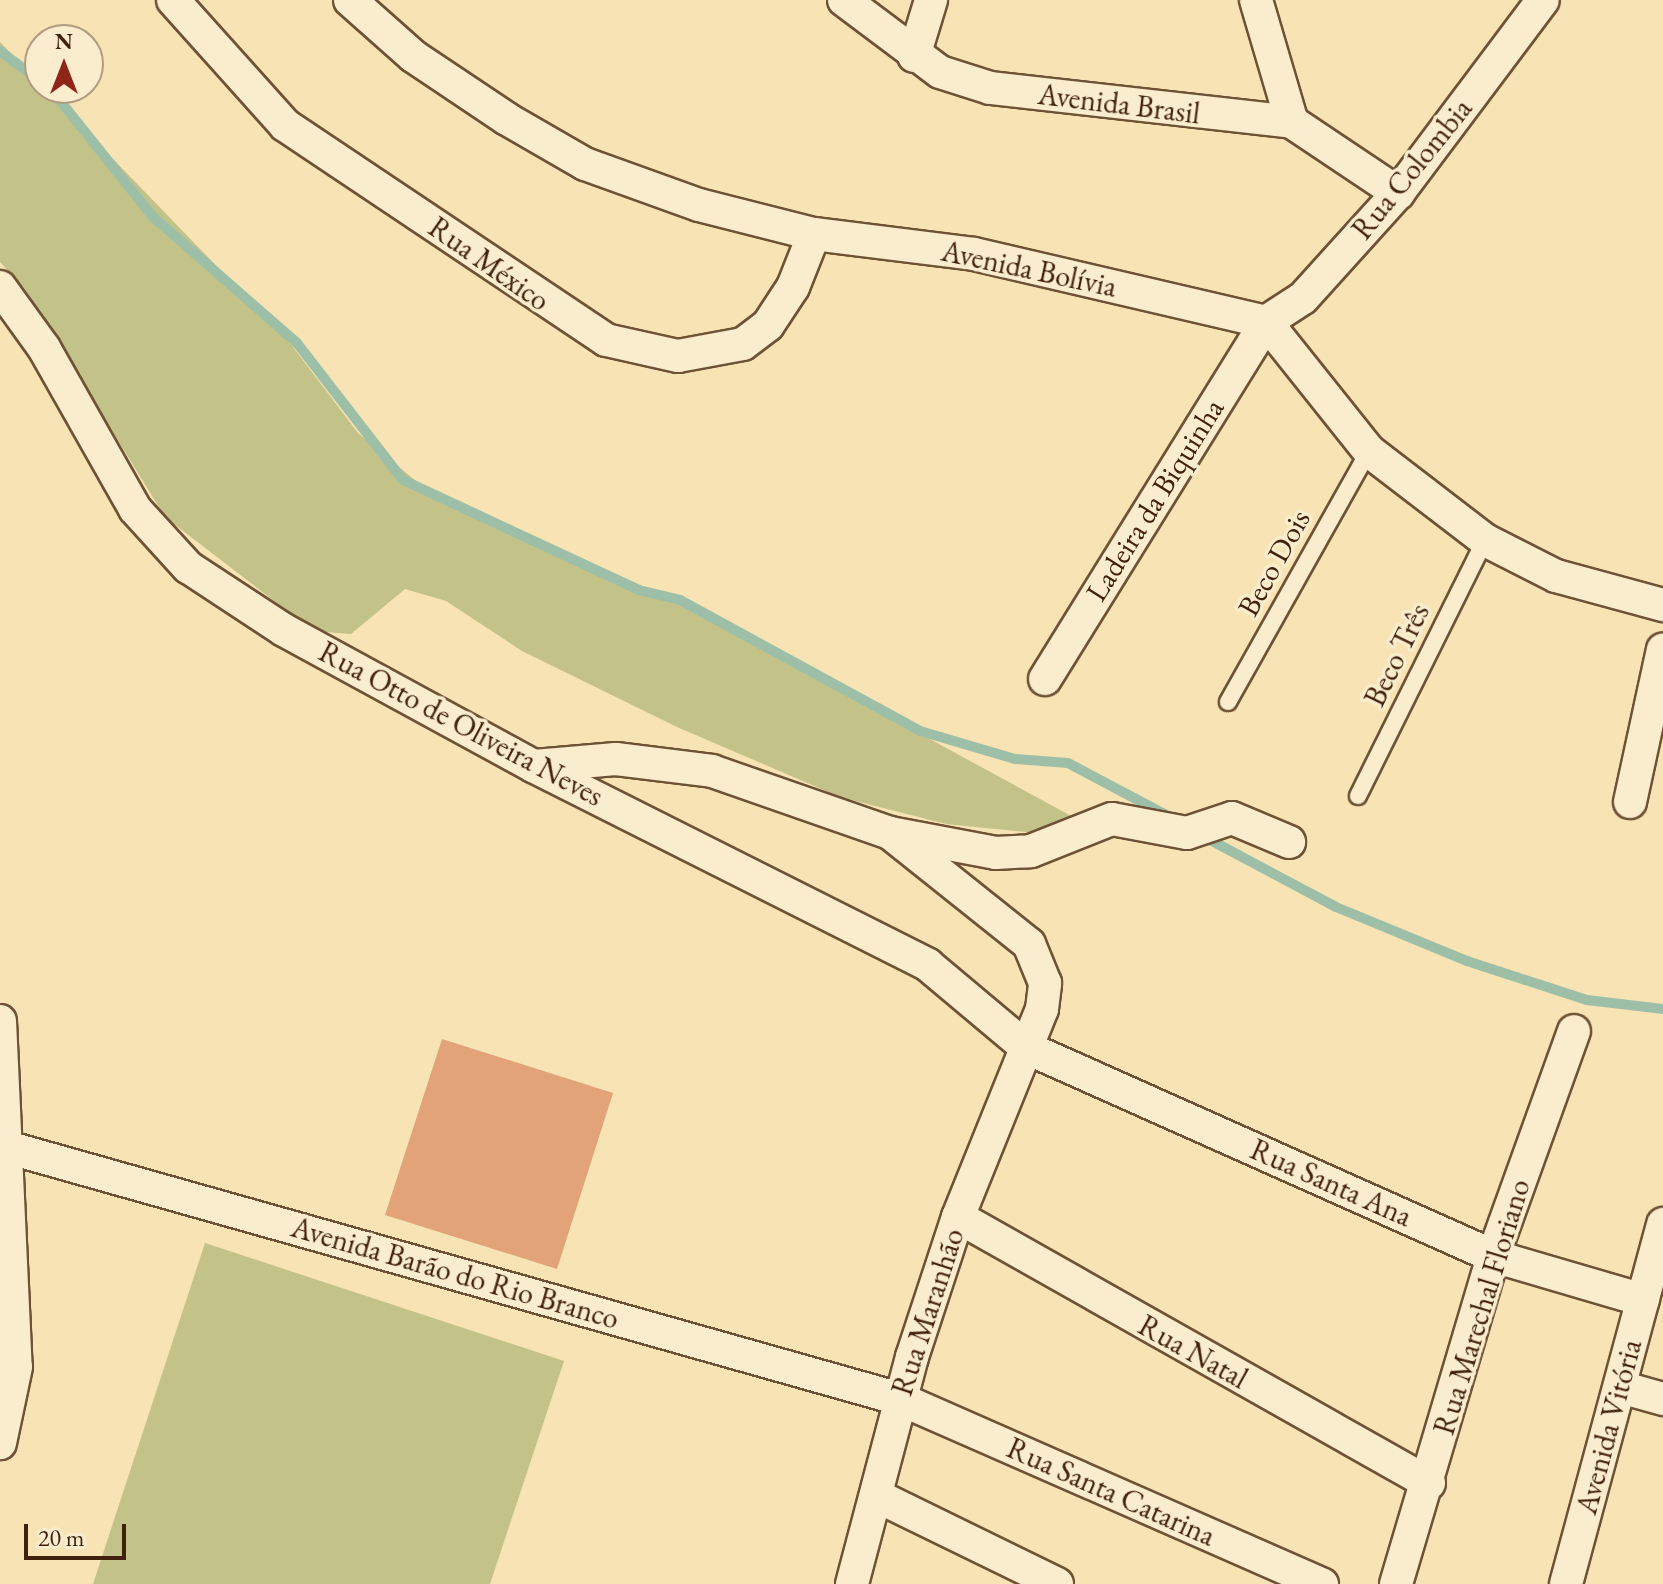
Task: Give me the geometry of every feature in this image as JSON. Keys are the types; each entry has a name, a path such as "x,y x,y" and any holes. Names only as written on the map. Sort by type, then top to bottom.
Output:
{"street":[{"name":"Rua México","path":"173,0 285,125 606,340 678,356 743,344 768,325 793,287 814,234"},
{"name":"Avenida Bolívia","path":"350,0 413,56 585,164 699,205 814,234 974,254 1266,322"},
{"name":"Avenida Brasil","path":"844,0 914,56 990,88 1292,122 1398,193"},
{"path":"914,56 931,0"},
{"path":"1256,0 1292,122"},
{"name":"Rua Colombia","path":"1266,322 1303,298 1398,193 1543,0"},
{"name":"Rua Otto de Oliveira Neves","path":"0,287 44,348 135,509 188,567 284,630 533,766 928,965 1027,1048"},
{"path":"1266,322 1369,451 1485,540 1556,576 1663,605"},
{"name":"Ladeira da Biquinha","path":"1045,679 1266,322"},
{"path":"1630,802 1663,650"},
{"path":"533,766 616,759 712,771 890,833 996,853 1031,851 1112,819 1187,833 1232,818 1289,842"},
{"name":"Rua Maranhão","path":"852,1584 879,1497 900,1399 958,1217 1042,1009 1042,961 890,833"},
{"path":"0,1021 10,1148 8,1367 0,1443"},
{"name":"Rua Marechal Floriano","path":"1396,1584 1429,1483 1493,1256 1574,1031"},
{"name":"Rua Santa Ana","path":"1027,1048 1493,1256 1643,1300"},
{"name":"Avenida Barão do Rio Branco","path":"10,1148 900,1399"},
{"name":"Rua Natal","path":"958,1217 1429,1483"},
{"name":"Avenida Vitória","path":"1566,1584 1663,1224"},
{"path":"1620,1387 1663,1399"},
{"name":"Rua Santa Catarina","path":"900,1399 1322,1584"},
{"path":"879,1497 1057,1584"}],"lane":[{"name":"Beco Dois","path":"1228,702 1369,451"},
{"name":"Beco Três","path":"1358,796 1485,540"}],"shaded area":[{"path":"0,42 24,67 24,104 60,104 287,339 358,433 428,491 680,603 1073,817 1057,835 946,824 840,797 677,727 522,651 446,601 405,589 351,634 313,631 165,517 25,289 0,262"},
{"path":"205,1243 564,1361 490,1584 93,1584"}],"building":[{"path":"442,1039 613,1093 557,1269 385,1215"}],"waterway":[{"path":"0,51 24,69"},
{"path":"63,104 152,216 297,343 403,480 639,590 680,600 920,731 1015,759 1068,763 1172,818"},
{"path":"1212,841 1336,907 1467,961 1587,1000 1663,1009"}]}
